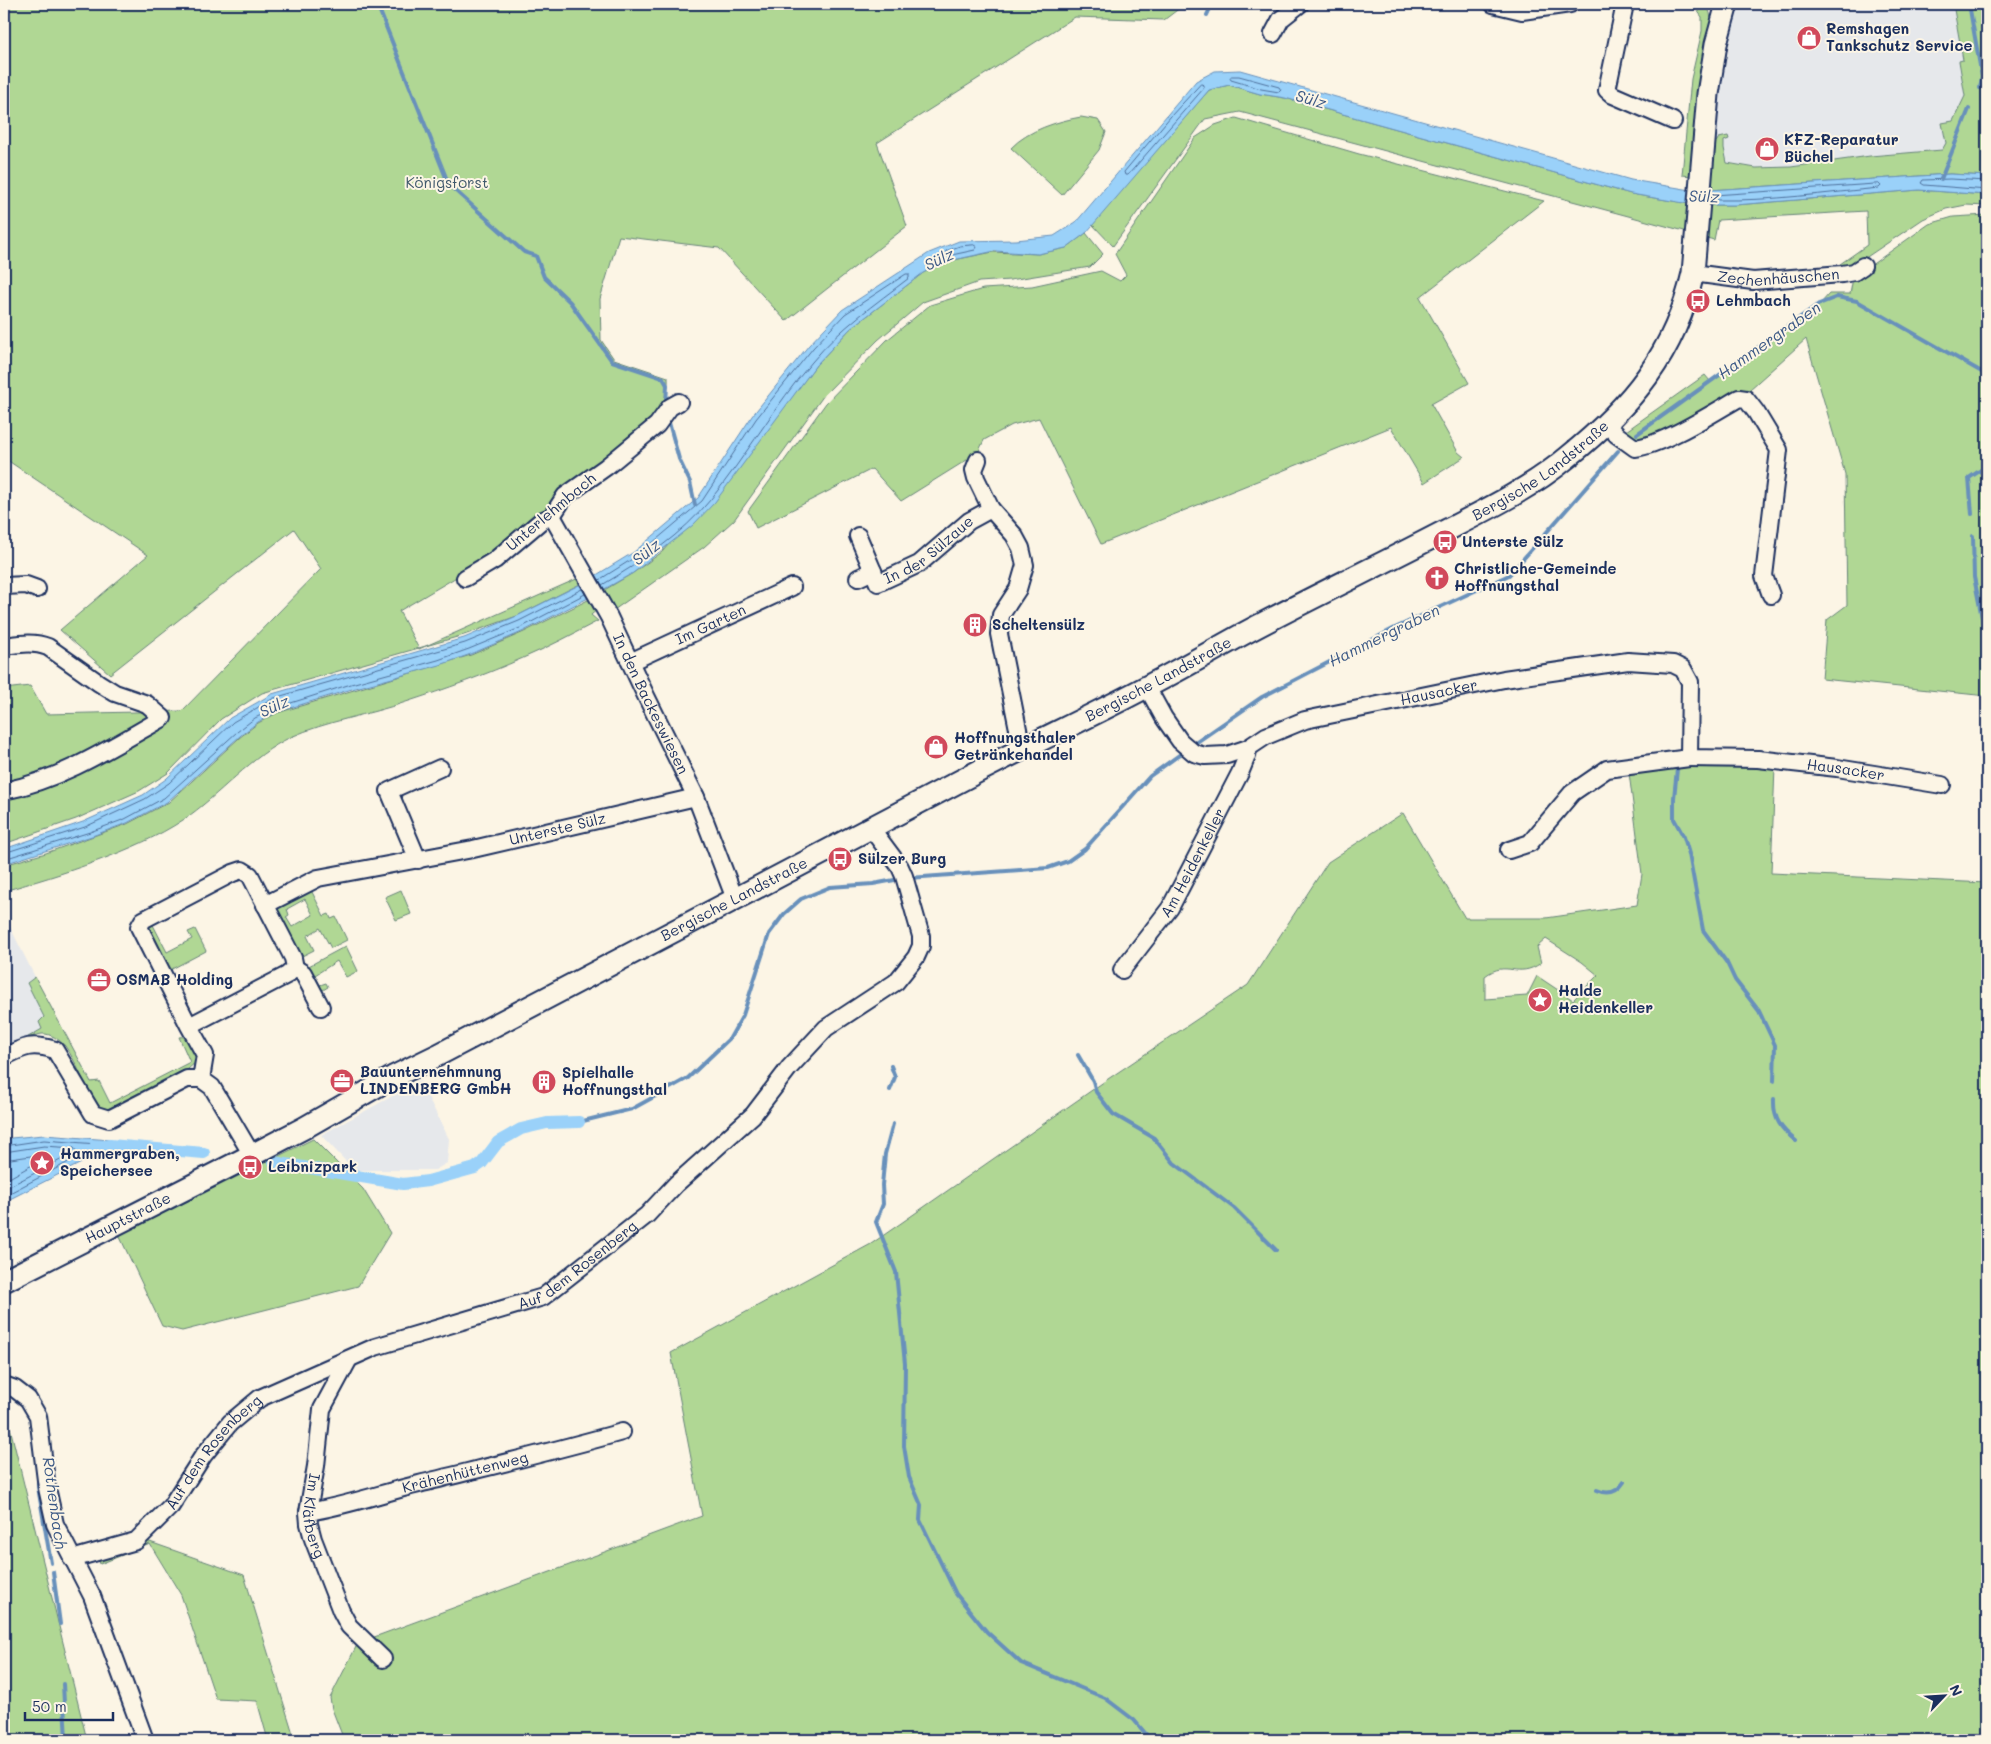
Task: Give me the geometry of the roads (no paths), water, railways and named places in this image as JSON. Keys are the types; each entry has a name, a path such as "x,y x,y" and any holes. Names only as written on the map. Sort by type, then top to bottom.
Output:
{"main road":[{"name":"Bergische Landstraße","path":"252,1155 304,1128 393,1077 1022,749 1147,687 1244,633 1508,499 1569,457 1637,390 1663,354 1683,309 1693,273 1711,69 1727,4"},
{"name":"Hauptstraße","path":"4,1281 252,1155"}],"street":[{"path":"1273,34 1281,19 1300,4"},
{"path":"1498,5 1522,11 1570,4"},
{"path":"1625,4 1607,90 1613,95 1674,121"},
{"name":"Zechenhäuschen","path":"1693,273 1754,281 1842,274 1854,272 1862,266"},
{"path":"1605,422 1617,435 1635,448 1645,446 1674,433 1739,398 1746,399 1779,450 1764,576 1771,595"},
{"name":"Unterlehmbach","path":"465,578 494,560 541,521 552,516 566,496 606,467 657,425 670,407 680,402"},
{"path":"978,460 974,470 991,509 1014,535 1021,548 1025,564 1018,589 1001,615 998,634 1022,749"},
{"name":"In der Sülzaue","path":"858,536 878,582 919,564 969,521 991,509"},
{"name":"In den Backeswiesen","path":"552,516 608,614 696,797 700,813 735,899"},
{"name":"In der Sülzaue","path":"858,578 873,571"},
{"path":"4,586 26,585 37,589"},
{"name":"Im Garten","path":"630,662 792,587"},
{"path":"4,646 39,643 48,647 81,672 115,693 147,704 163,718 84,764 42,781 4,791"},
{"name":"Hausacker","path":"1147,687 1164,718 1180,741 1194,754 1205,756 1227,755 1248,748 1266,736 1305,720 1516,676 1628,661 1673,664 1683,670 1690,682 1689,758"},
{"name":"Am Heidenkeller","path":"1122,970 1170,908 1240,773 1248,748"},
{"name":"Hausacker","path":"1509,850 1530,843 1572,793 1607,769 1689,758 1758,759 1837,768 1942,786"},
{"path":"418,860 389,791 440,768"},
{"name":"Unterste Sülz","path":"266,905 318,878 473,849 696,797"},
{"name":"Auf dem Rosenberg","path":"72,1558 136,1541 171,1506 203,1456 230,1423 260,1398 349,1359 411,1336 543,1297 647,1215 676,1184 753,1115 789,1068 826,1028 888,988 903,974 921,946 921,936 900,866 870,828"},
{"path":"201,1079 205,1055 139,927 143,920 242,870 250,875 293,958 295,968 303,973 321,1007"},
{"path":"190,1026 287,975 295,968"},
{"path":"4,1057 18,1050 37,1045 55,1050 93,1114 109,1119 187,1079 201,1079 212,1087 252,1155"},
{"name":"Im Kläfberg","path":"349,1359 322,1409 316,1466 308,1512 313,1539 340,1611 349,1626 383,1659"},
{"path":"4,1385 16,1389 28,1398 38,1416 55,1524 92,1596 145,1740"},
{"name":"Krähenhüttenweg","path":"308,1512 551,1452 622,1432"}],"water":[{"name":"Sülz","path":"1240,70 1631,180 1691,190 1690,204 1631,194 1285,98 1260,94 1229,85 1209,90 1086,233 1066,248 1038,254 995,251 944,262 923,273 850,329 816,365 715,502 693,525 633,573 522,632 471,654 440,665 277,712 258,722 240,736 167,802 127,823 4,864 4,849 83,822 143,795 166,779 230,718 272,694 464,638 517,616 585,582 634,552 698,498 752,416 809,345 842,310 929,253 959,241 1016,240 1054,236 1076,222 1196,81 1215,71"},
{"path":"1950,174 1987,176 1987,195 1919,190 1735,205 1708,205 1710,190"},
{"name":"Hammergraben, Speichersee","path":"44,1135 111,1140 109,1149 4,1202 4,1142 11,1138"}],"waterway":[{"path":"377,4 449,185 524,252 536,256 544,277 570,302 612,361 663,378 667,385 666,404"},
{"path":"1207,15 1212,4"},
{"name":"Lehmbach","path":"1969,4 1982,77 1980,88"},
{"name":"Lehmbach","path":"1941,179 1969,109"},
{"name":"Hammergraben","path":"1637,434 1819,304 1837,297 1857,301 1987,375"},
{"path":"668,419 679,459 690,482 695,505"},
{"name":"Hammergraben","path":"1191,746 1262,697 1395,628 1509,575 1618,451"},
{"path":"1972,514 1969,478 1987,466"},
{"path":"1973,536 1974,577 1987,643"},
{"path":"909,878 1048,868 1068,861 1085,849 1150,776 1186,750"},
{"path":"1677,769 1674,819 1684,837 1689,854 1703,930 1727,963 1735,980 1759,1011 1775,1045 1774,1081"},
{"name":"Hammergraben","path":"579,1122 632,1109 688,1078 730,1038 743,1015 769,934 784,914 801,899 830,887 873,884 900,879"},
{"path":"1078,1055 1093,1081 1096,1092 1113,1114 1154,1138 1174,1163 1234,1208 1276,1250"},
{"path":"890,1090 895,1077 891,1066"},
{"path":"1774,1099 1775,1112 1779,1123 1796,1141"},
{"name":"Hammergraben","path":"274,1162 403,1184 428,1181 475,1168 482,1163 498,1142 521,1129 547,1123 579,1122"},
{"path":"893,1124 885,1154 882,1185 883,1204 876,1222 896,1272 905,1364 904,1446 909,1477 921,1505 920,1520 956,1594 987,1632 1021,1663 1105,1698 1134,1720 1151,1740"},
{"name":"Hammergraben","path":"94,1148 110,1145 204,1153"},
{"name":"Rothenbach","path":"38,1474 38,1487 51,1563"},
{"path":"1597,1490 1612,1492 1618,1489 1624,1482"},
{"name":"Rothenbach","path":"53,1572 60,1624"},
{"name":"Rothenbach","path":"63,1684 66,1740"}],"place":[{"name":"Remshagen Tankschutz Service","path":"1809,38"},
{"name":"KFZ-Reparatur Büchel","path":"1767,149"},
{"name":"Lehmbach","path":"1698,301"},
{"name":"Unterste Sülz","path":"1445,542"},
{"name":"Christliche-Gemeinde Hoffnungsthal","path":"1437,578"},
{"name":"Scheltensülz","path":"975,625"},
{"name":"Hoffnungsthaler Getränkehandel","path":"936,747"},
{"name":"Sülzer Burg","path":"840,859"},
{"name":"OSMAB Holding","path":"99,980"},
{"name":"Halde Heidenkeller","path":"1540,1000"},
{"name":"Bauunternehmnung LINDENBERG GmbH","path":"342,1081"},
{"name":"Spielhalle Hoffnungsthal","path":"544,1082"},
{"name":"Hammergraben, Speichersee","path":"42,1163"},
{"name":"Leibnizpark","path":"250,1167"}],"park label":[{"name":"Königsforst","path":"447,183"}]}
